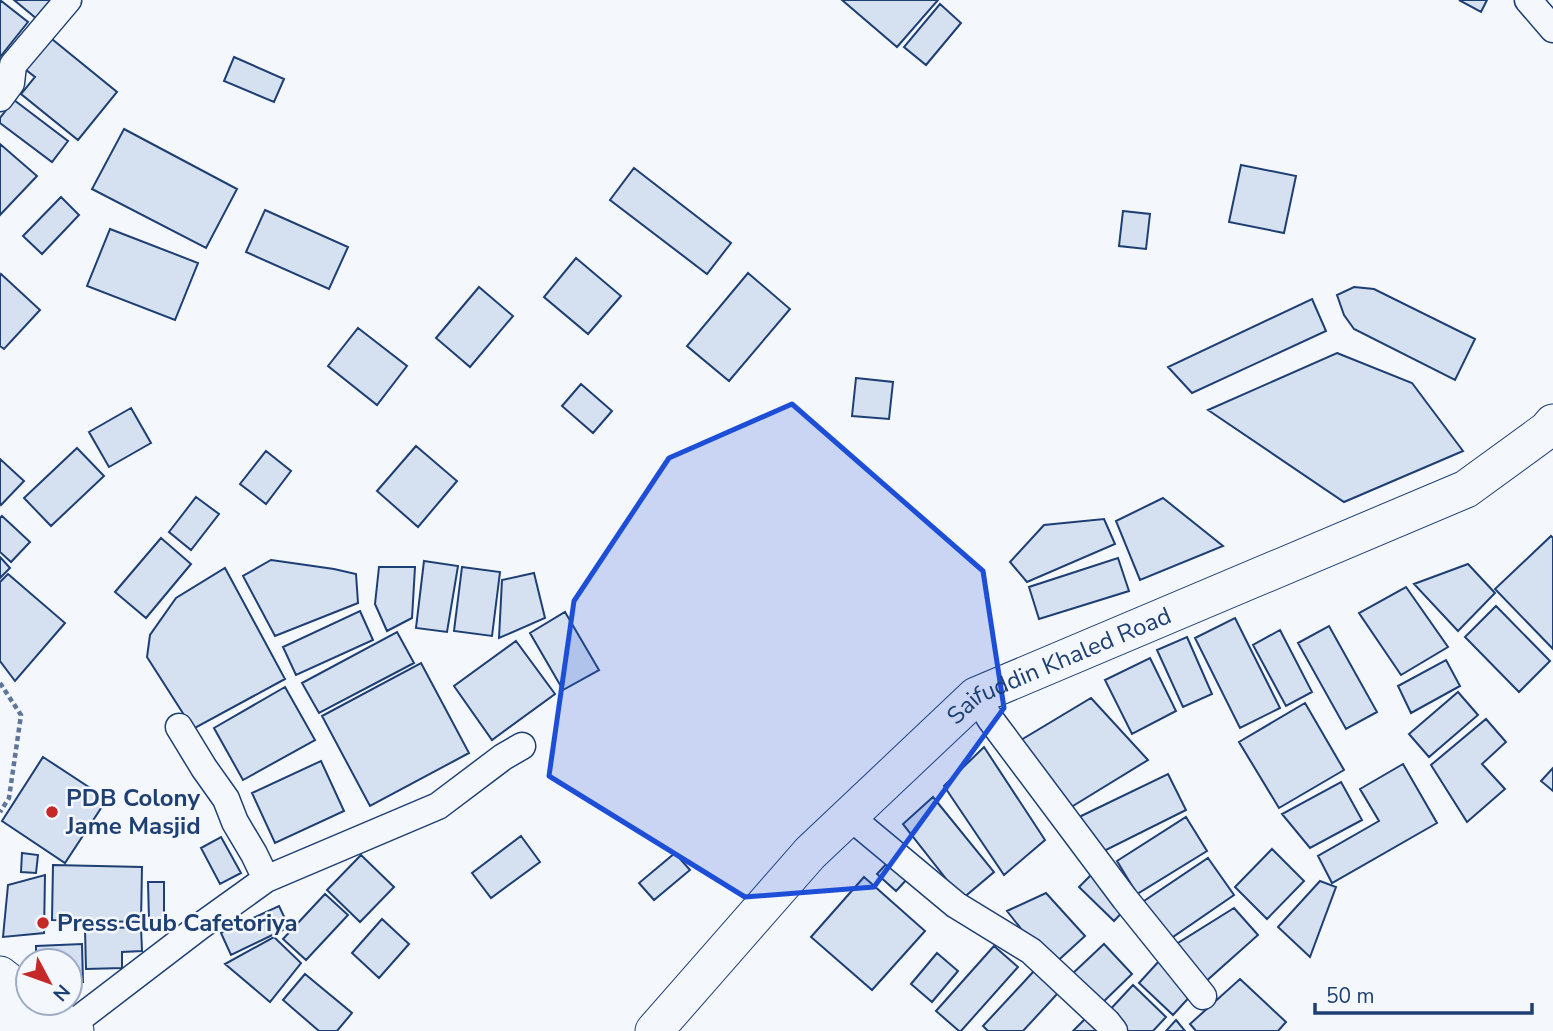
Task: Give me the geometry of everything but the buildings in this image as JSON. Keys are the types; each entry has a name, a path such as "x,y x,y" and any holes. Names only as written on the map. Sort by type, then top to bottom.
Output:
{"main road":[{"name":"Saifuddin Khaled Road","path":"654,1031 810,853 976,696 1466,489 1553,423"},
{"path":"0,975 14,986"},
{"path":"0,1008 25,1031"},
{"path":"54,1017 69,1029"}],"street":[{"path":"0,98 11,83 13,65 68,0"},
{"path":"1528,0 1553,29"},
{"path":"976,696 991,720 1125,899 1203,996"},
{"path":"179,727 226,799 235,822 266,879"},
{"path":"69,1029 199,927 266,879 438,806 522,746"},
{"path":"849,816 956,905 1031,951 1114,1031"}],"path":[{"path":"0,683 21,715 9,798 0,812"}],"highlighted area":[{"path":"792,404 983,571 1004,708 874,887 745,897 549,776 574,601 669,458"}],"place":[{"name":"PDB Colony Jame Masjid","path":"52,812"},
{"name":"Press Club Cafetoriya","path":"43,923"}]}
